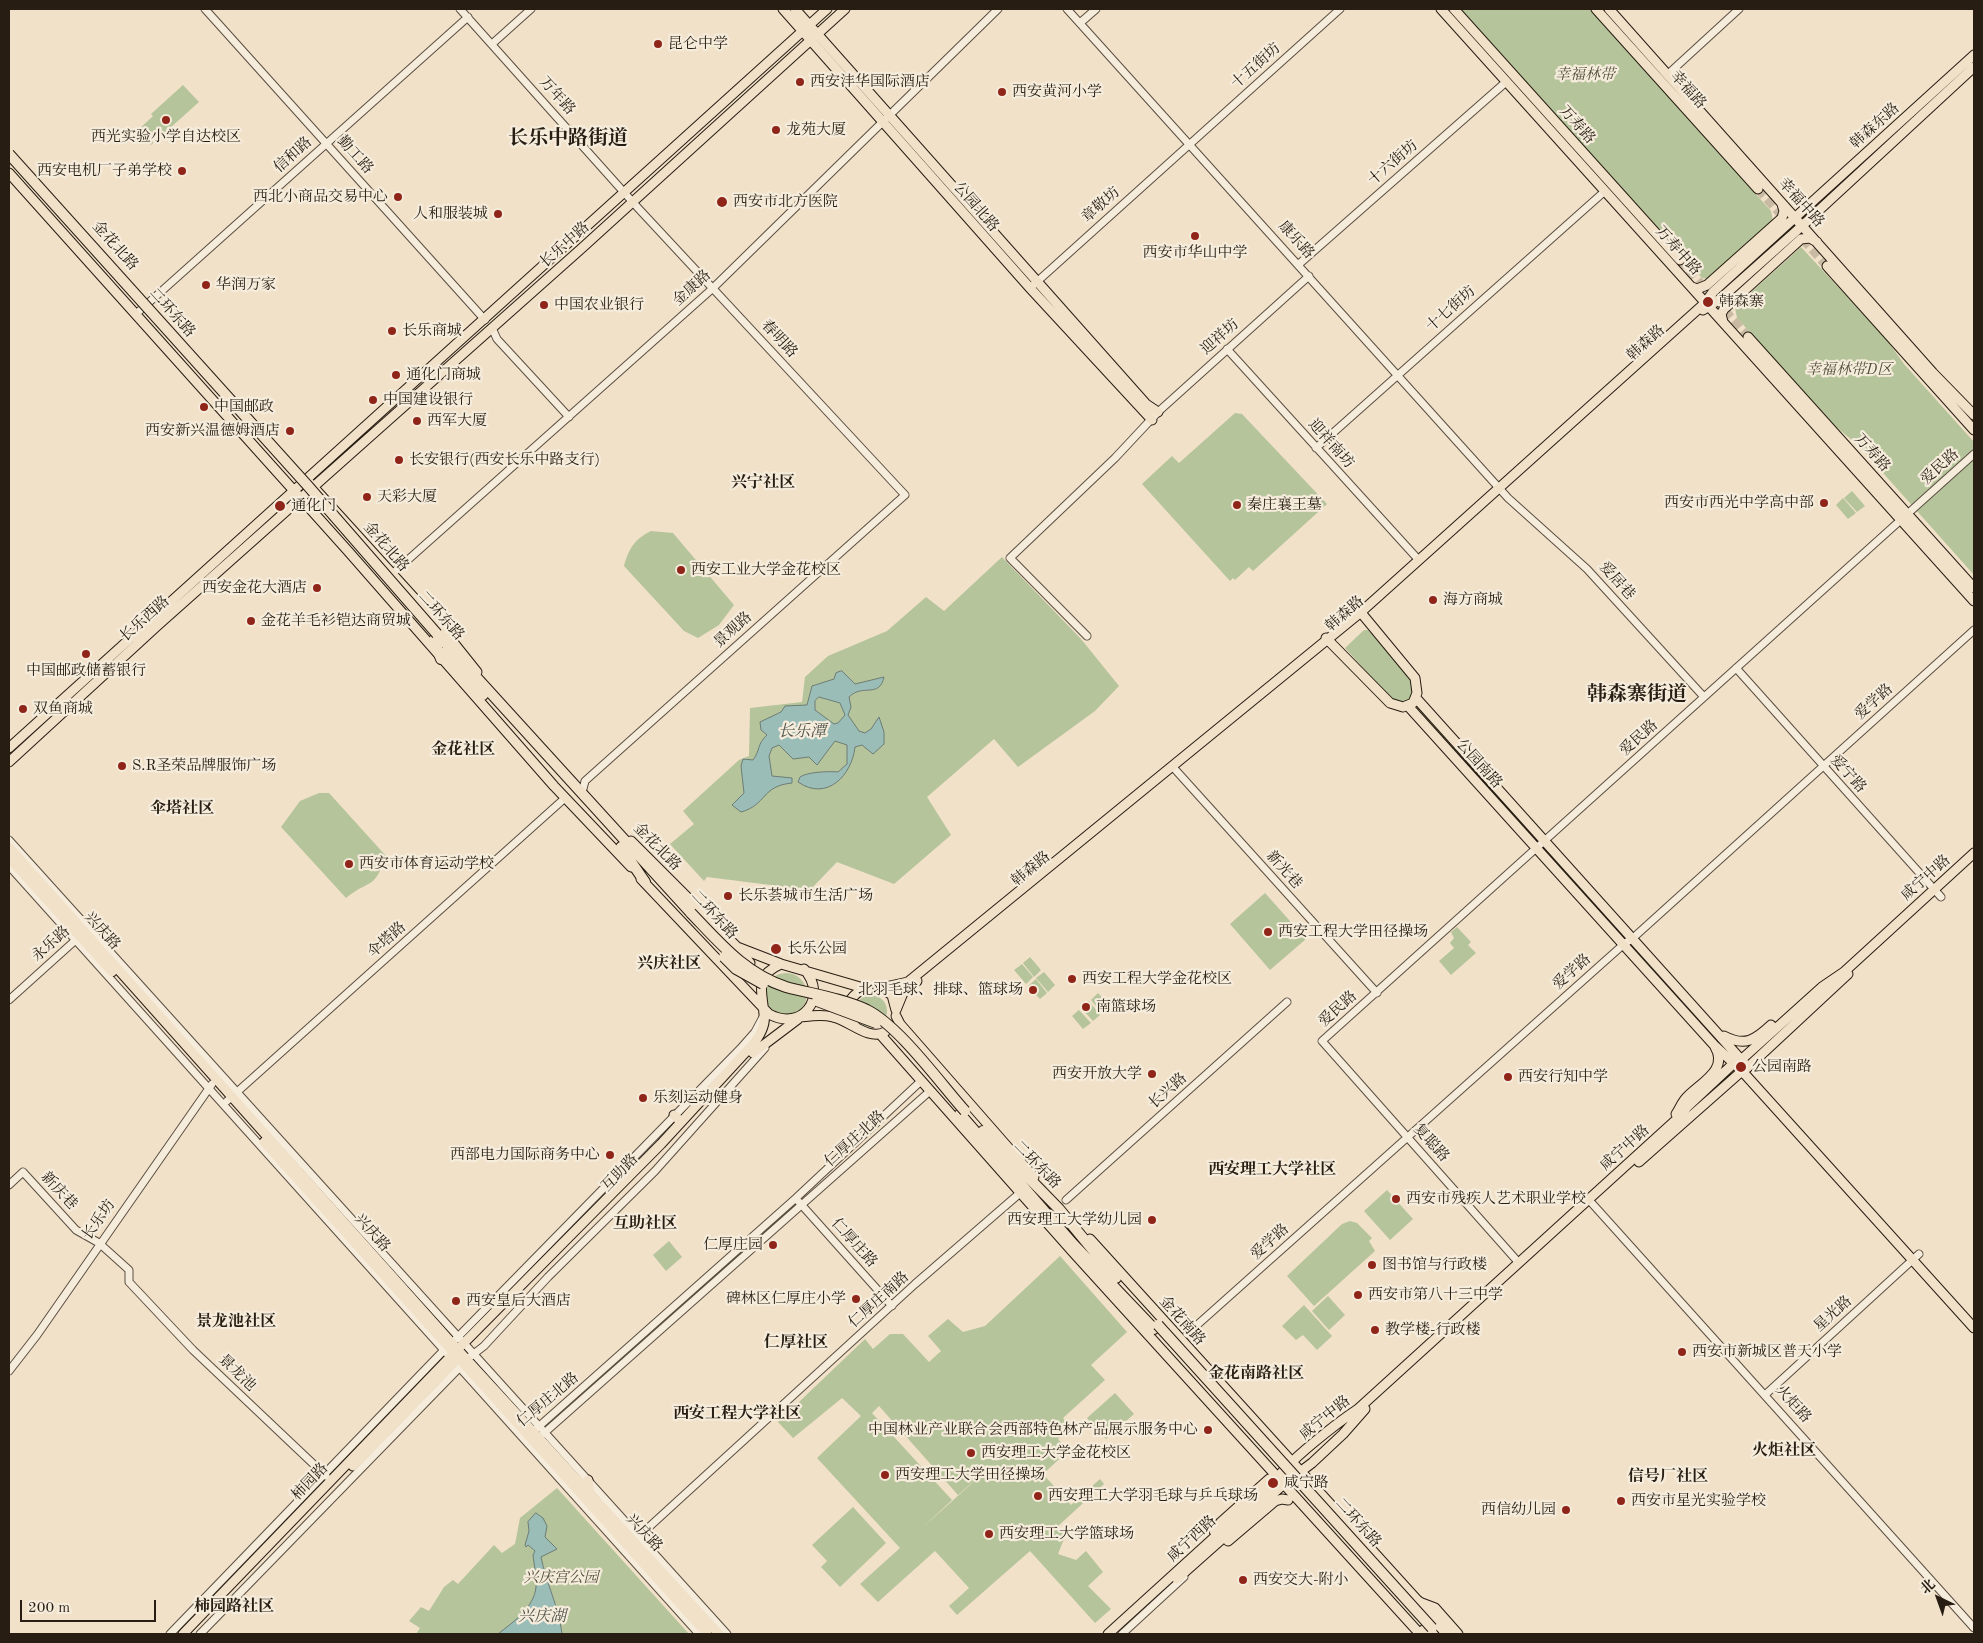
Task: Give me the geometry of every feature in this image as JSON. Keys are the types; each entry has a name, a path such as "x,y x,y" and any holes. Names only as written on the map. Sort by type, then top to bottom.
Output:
{"highway":[{"name":"二环东路","path":"9,154 308,486 436,637 464,663 623,845"},
{"name":"二环东路","path":"9,164 689,916 734,958 767,980 836,999 866,1010 880,1018 896,1032 969,1108 1087,1241 1097,1263"},
{"path":"436,637 442,659"},
{"path":"455,644 464,663"},
{"path":"623,845 656,866"},
{"path":"623,845 645,882"},
{"name":"二环东路","path":"969,1108 994,1154 1156,1327 1428,1632"},
{"path":"994,1154 1004,1174"},
{"path":"1026,1173 1041,1185"},
{"path":"1089,1238 1097,1263"},
{"path":"1072,1251 1097,1263"},
{"name":"二环东路","path":"1156,1327 1298,1474 1428,1632"},
{"path":"1419,1602 1447,1634"}],"main road":[{"name":"公园北路","path":"783,9 814,36 1152,420"},
{"name":"公园北路","path":"795,9 806,28"},
{"name":"长乐中路","path":"293,490 485,320 827,9"},
{"name":"长乐中路","path":"301,499 633,202 845,9"},
{"name":"万寿中路","path":"1441,9 1724,323 1905,517 1974,601"},
{"name":"万寿路","path":"1454,9 1680,260"},
{"name":"幸福路","path":"1597,9 1758,189"},
{"name":"幸福中路","path":"1609,9 1933,373 1974,415"},
{"path":"1459,28 1487,46"},
{"name":"韩森东路","path":"1795,217 1974,55"},
{"name":"韩森东路","path":"1803,225 1974,67"},
{"name":"金花北路","path":"9,147 315,486 583,789 737,947 781,964"},
{"name":"金花北路","path":"9,173 565,798 764,1011"},
{"path":"1690,285 1697,289 1707,286 1782,218 1784,211 1779,199"},
{"name":"韩森路","path":"1707,304 1713,292 1795,217"},
{"name":"韩森路","path":"896,1013 903,993 1329,640 1501,490 1707,304 1720,299 1803,225"},
{"path":"1724,323 1721,314 1724,309 1797,243 1806,238 1817,242"},
{"path":"1827,266 1974,430"},
{"name":"公园北路","path":"1033,285 1146,404 1158,412"},
{"name":"万寿路","path":"1748,337 1905,517 1918,525 1974,588"},
{"name":"长乐西路","path":"9,748 293,490"},
{"name":"长乐西路","path":"9,762 301,499"},
{"path":"1918,525 1939,560"},
{"path":"1329,640 1390,703 1396,706 1408,706 1416,698 1415,678 1361,612"},
{"name":"公园南路","path":"1416,698 1624,944 1714,1045 1733,1064 1744,1070 1974,1322"},
{"name":"公园南路","path":"1408,706 1633,938 1742,1059 1744,1070"},
{"name":"韩森路","path":"881,988 908,982 1174,768"},
{"name":"兴庆路","path":"9,847 211,1086 232,1097"},
{"name":"咸宁中路","path":"1293,1463 1336,1424 1358,1409 1519,1263 1744,1070 1937,893 1974,853"},
{"name":"兴庆路","path":"9,858 82,934 232,1097 458,1353 590,1495 708,1634"},
{"name":"咸宁中路","path":"1298,1474 1344,1434 1362,1412 1590,1202 1733,1064 1742,1059 1822,987 1844,972 1974,861"},
{"path":"724,967 740,976 746,975 750,970 750,963 737,947"},
{"path":"855,1026 848,1015 848,1005 857,993 867,989 881,988 892,996 896,1013 890,1028 880,1034 873,1034 855,1026 843,1020 826,1016 779,1020 764,1011 761,984 765,975 772,968 781,964 804,969 867,989"},
{"path":"800,1017 814,998 815,987 811,977 804,969"},
{"path":"1716,1031 1736,1041 1749,1042 1780,1018 1799,1008"},
{"name":"互助路","path":"458,1353 505,1302 681,1122 754,1043 760,1035 764,1011"},
{"name":"金花南路","path":"896,1013 900,1024 969,1108 1293,1463 1298,1474 1419,1602 1435,1608 1458,1634"},
{"name":"互助路","path":"458,1353 666,1146 759,1046 800,1017"},
{"path":"880,1034 1072,1251 1280,1480 1428,1632"},
{"path":"1672,1116 1685,1099 1716,1070 1718,1054 1714,1045"},
{"path":"674,1115 681,1122"},
{"name":"公园南路","path":"1916,1257 1974,1328"},
{"path":"489,1304 505,1302"},
{"name":"柿园路","path":"182,1634 328,1477 458,1353"},
{"name":"柿园路","path":"189,1634 458,1353"},
{"name":"兴庆路","path":"534,1435 631,1543 719,1634"},
{"name":"咸宁西路","path":"1121,1633 1212,1549 1280,1480 1293,1463"},
{"name":"咸宁西路","path":"1108,1634 1202,1548 1221,1522 1269,1479 1280,1480 1298,1474"},
{"path":"588,1480 590,1495"},
{"path":"1212,1549 1231,1539 1275,1501 1288,1500"}],"street":[{"name":"勤工路","path":"205,9 485,320"},
{"name":"万年路","path":"460,9 633,202"},
{"path":"492,44 532,9"},
{"name":"金康路","path":"392,574 712,289 998,9"},
{"name":"康乐路","path":"1067,9 1190,143 1501,490"},
{"path":"1080,23 1096,9"},
{"name":"十五街坊","path":"1190,143 1340,9"},
{"path":"1667,75 1738,9"},
{"name":"信和路","path":"136,314 468,17"},
{"name":"十六街坊","path":"1299,264 1506,82"},
{"name":"章敬坊","path":"1033,285 1190,143"},
{"name":"十七街坊","path":"1316,448 1605,191"},
{"name":"春明路","path":"633,202 905,495"},
{"name":"迎祥坊","path":"1087,636 1010,558 1158,412 1309,276"},
{"path":"492,328 497,339 569,417"},
{"name":"迎祥南坊","path":"1227,350 1416,557"},
{"name":"爱民路","path":"1322,1042 1974,454"},
{"name":"爱居巷","path":"1501,490 1587,569 1704,698"},
{"name":"景观路","path":"583,789 586,782 593,775 905,495"},
{"name":"爱学路","path":"1187,1334 1633,938 1974,630"},
{"name":"爱宁路","path":"1736,668 1937,893"},
{"name":"新光巷","path":"1174,768 1376,993"},
{"name":"伞塔路","path":"232,1097 565,798"},
{"path":"9,840 82,934"},
{"path":"9,866 82,934"},
{"name":"永乐路","path":"9,1000 82,934"},
{"name":"长兴路","path":"1066,1200 1287,1002"},
{"path":"200,1634 458,1353 489,1304 748,1041 764,1011"},
{"name":"复聪路","path":"1322,1042 1519,1263"},
{"name":"仁厚庄北路","path":"534,1435 796,1198 922,1081"},
{"path":"211,1086 534,1435 588,1480 631,1543 699,1634"},
{"name":"长乐坊","path":"9,1371 37,1335 211,1086"},
{"name":"仁厚庄北路","path":"534,1435 802,1205 930,1091"},
{"path":"232,1097 458,1353"},
{"name":"新庆巷","path":"9,1185 23,1172 76,1230 100,1243 129,1270 129,1282"},
{"name":"仁厚庄南路","path":"631,1543 892,1306 1020,1193"},
{"name":"仁厚庄路","path":"796,1198 892,1306"},
{"name":"火炬路","path":"1590,1202 1766,1394 1974,1628"},
{"name":"星光路","path":"1766,1394 1916,1257"},
{"name":"景龙池","path":"129,1282 193,1350 328,1477"},
{"path":"170,1634 328,1477"},
{"path":"631,1543 727,1634"}],"green space":[{"name":"幸福林带","path":"1460,9 1590,9 1771,211 1773,221 1709,279 1702,278"},
{"path":"183,85 199,102 151,145 138,130 153,116 151,114"},
{"name":"幸福林带D区","path":"1801,247 1887,340 1904,364 1974,442 1974,575 1859,446 1835,426 1737,318 1735,307"},
{"path":"1235,413 1242,414 1327,504 1253,571 1249,567 1235,580 1233,578 1230,581 1142,484 1172,456 1179,463"},
{"path":"1852,491 1865,506 1857,512 1844,498"},
{"path":"1843,498 1856,513 1848,519 1836,505"},
{"path":"651,531 673,533 734,605 719,625 698,638 684,631 624,566 633,545"},
{"path":"1002,557 1081,639 1119,686 1095,711 1018,767 994,739 927,797 951,835 894,884 837,862 810,890 707,877 704,881 670,844 694,824 683,811 739,760 749,756 750,708 802,702 805,677 828,656 887,631 926,597 944,611"},
{"path":"1364,630 1368,630 1410,675 1414,690 1407,701 1401,703 1394,702 1345,648"},
{"path":"319,793 329,793 386,856 374,880 346,898 281,827 300,801"},
{"name":"西安工程大学田径操场","path":"1265,893 1306,939 1270,970 1230,924"},
{"path":"1457,927 1471,942 1468,945 1476,953 1451,975 1439,961 1454,948 1450,943 1454,938 1451,932"},
{"path":"1030,957 1041,970 1034,977 1023,963"},
{"path":"1022,964 1033,977 1026,984 1014,970"},
{"path":"1044,972 1055,985 1048,992 1036,978"},
{"path":"790,973 798,976 804,982 807,994 804,1006 798,1012 782,1015 774,1012 768,1006 765,990 768,982 774,976"},
{"path":"1036,979 1047,993 1040,999 1028,986"},
{"path":"1098,993 1110,1006 1102,1013 1091,1000"},
{"path":"871,995 883,999 887,1011 883,1023 871,1027 859,1023 855,1011 859,999"},
{"path":"1089,1001 1100,1015 1093,1021 1081,1008"},
{"path":"1079,1010 1091,1023 1083,1029 1072,1016"},
{"path":"1387,1190 1413,1219 1390,1240 1364,1211"},
{"path":"1350,1221 1357,1223 1372,1238 1369,1241 1375,1251 1314,1306 1287,1276 1342,1224"},
{"path":"669,1241 682,1257 666,1271 653,1255"},
{"path":"1060,1256 1127,1332 1091,1365 1105,1380 1063,1418 1071,1428 1058,1439 1068,1451 1043,1474 1071,1505 1100,1479 1104,1484 1057,1527 1065,1536 1058,1554 1076,1560 1086,1551 1103,1572 1088,1586 1111,1609 1095,1623 1030,1551 957,1615 949,1606 969,1588 935,1551 878,1602 860,1584 900,1548 817,1458 861,1416 842,1398 793,1438 778,1422 865,1339 873,1349 890,1334 903,1334 929,1362 941,1351 928,1336 948,1319 963,1332 985,1326","holes":["879,1406 958,1495 1000,1458 921,1529 952,1500 872,1413"]},
{"path":"1328,1296 1345,1315 1329,1330 1312,1311"},
{"path":"1304,1305 1332,1336 1317,1350 1303,1335 1296,1340 1282,1326"},
{"path":"1115,1393 1134,1414 1106,1439 1087,1418"},
{"name":"兴庆宫公园","path":"557,1488 689,1634 416,1634 420,1628 409,1621 421,1607 429,1611 444,1587 453,1580 458,1584 494,1545 502,1553 515,1544 520,1518"},
{"path":"853,1507 886,1543 840,1587 821,1567 827,1561 812,1545"}],"water":[{"name":"长乐潭","path":"842,671 855,684 884,677 882,684 878,687 854,693 849,697 851,707 848,715 859,731 865,733 871,729 879,717 884,732 884,744 873,754 862,745 855,747 849,767 843,776 828,787 819,789 798,782 800,777 813,773 838,772 847,764 847,745 835,741 817,765 809,757 793,759 779,745 772,748 769,756 772,776 792,778 792,783 775,788 756,805 741,812 732,805 744,793 741,766 743,759 753,760 767,735 761,730 760,722 781,712 785,706 807,705 812,686 834,679 836,673","holes":["819,697 840,703 845,715 838,723 834,724 815,710 815,701"]},
{"name":"兴庆湖","path":"536,1513 543,1518 547,1526 545,1537 557,1549 541,1557 562,1634 498,1634 522,1614 534,1595 536,1579 533,1555 535,1551 528,1545 526,1547 525,1545 529,1531 528,1522"}],"tunnel":[{"path":"1758,189 1827,266"},
{"path":"1680,260 1748,337"}],"place":[{"name":"昆仑中学","path":"658,44"},
{"name":"西安沣华国际酒店","path":"800,82"},
{"name":"西安黄河小学","path":"1002,92"},
{"name":"西光实验小学自达校区","path":"166,120"},
{"name":"龙苑大厦","path":"776,130"},
{"name":"西安电机厂子弟学校","path":"182,171"},
{"name":"西北小商品交易中心","path":"398,197"},
{"name":"西安市北方医院","path":"722,202"},
{"name":"人和服装城","path":"498,214"},
{"name":"西安市华山中学","path":"1195,236"},
{"name":"华润万家","path":"206,285"},
{"name":"韩森寨","path":"1708,302"},
{"name":"中国农业银行","path":"544,305"},
{"name":"长乐商城","path":"392,331"},
{"name":"通化门商城","path":"396,375"},
{"name":"中国建设银行","path":"373,400"},
{"name":"中国邮政","path":"204,407"},
{"name":"西军大厦","path":"417,421"},
{"name":"西安新兴温德姆酒店","path":"290,431"},
{"name":"长安银行(西安长乐中路支行)","path":"399,460"},
{"name":"天彩大厦","path":"367,497"},
{"name":"西安市西光中学高中部","path":"1824,503"},
{"name":"秦庄襄王墓","path":"1237,505"},
{"name":"通化门","path":"280,506"},
{"name":"西安工业大学金花校区","path":"681,570"},
{"name":"西安金花大酒店","path":"317,588"},
{"name":"海方商城","path":"1433,600"},
{"name":"金花羊毛衫铠达商贸城","path":"251,621"},
{"name":"中国邮政储蓄银行","path":"86,654"},
{"name":"双鱼商城","path":"23,709"},
{"name":"S.R圣荣品牌服饰广场","path":"122,766"},
{"name":"西安市体育运动学校","path":"349,864"},
{"name":"长乐荟城市生活广场","path":"728,896"},
{"name":"西安工程大学田径操场","path":"1268,932"},
{"name":"长乐公园","path":"776,949"},
{"name":"西安工程大学金花校区","path":"1072,979"},
{"name":"北羽毛球、排球、篮球场","path":"1033,990"},
{"name":"南篮球场","path":"1086,1007"},
{"name":"公园南路","path":"1741,1067"},
{"name":"西安开放大学","path":"1152,1074"},
{"name":"西安行知中学","path":"1508,1077"},
{"name":"乐刻运动健身","path":"643,1098"},
{"name":"西部电力国际商务中心","path":"610,1155"},
{"name":"西安市残疾人艺术职业学校","path":"1396,1199"},
{"name":"西安理工大学幼儿园","path":"1152,1220"},
{"name":"仁厚庄园","path":"773,1245"},
{"name":"图书馆与行政楼","path":"1372,1265"},
{"name":"西安市第八十三中学","path":"1358,1295"},
{"name":"碑林区仁厚庄小学","path":"856,1299"},
{"name":"西安皇后大酒店","path":"456,1301"},
{"name":"教学楼-行政楼","path":"1375,1330"},
{"name":"西安市新城区普天小学","path":"1682,1352"},
{"name":"中国林业产业联合会西部特色林产品展示服务中心","path":"1208,1430"},
{"name":"西安理工大学金花校区","path":"971,1453"},
{"name":"西安理工大学田径操场","path":"885,1475"},
{"name":"咸宁路","path":"1273,1483"},
{"name":"西安理工大学羽毛球与乒乓球场","path":"1038,1496"},
{"name":"西安市星光实验学校","path":"1621,1501"},
{"name":"西信幼儿园","path":"1566,1510"},
{"name":"西安理工大学篮球场","path":"989,1534"},
{"name":"西安交大-附小","path":"1243,1580"}],"district":[{"name":"长乐中路街道","path":"568,139"},
{"name":"兴宁社区","path":"763,483"},
{"name":"韩森寨街道","path":"1637,695"},
{"name":"金花社区","path":"463,750"},
{"name":"伞塔社区","path":"182,809"},
{"name":"兴庆社区","path":"669,964"},
{"name":"西安理工大学社区","path":"1272,1170"},
{"name":"互助社区","path":"645,1224"},
{"name":"景龙池社区","path":"236,1322"},
{"name":"仁厚社区","path":"796,1343"},
{"name":"金花南路社区","path":"1256,1374"},
{"name":"西安工程大学社区","path":"737,1414"},
{"name":"火炬社区","path":"1784,1451"},
{"name":"信号厂社区","path":"1668,1477"},
{"name":"柿园路社区","path":"234,1607"}]}
